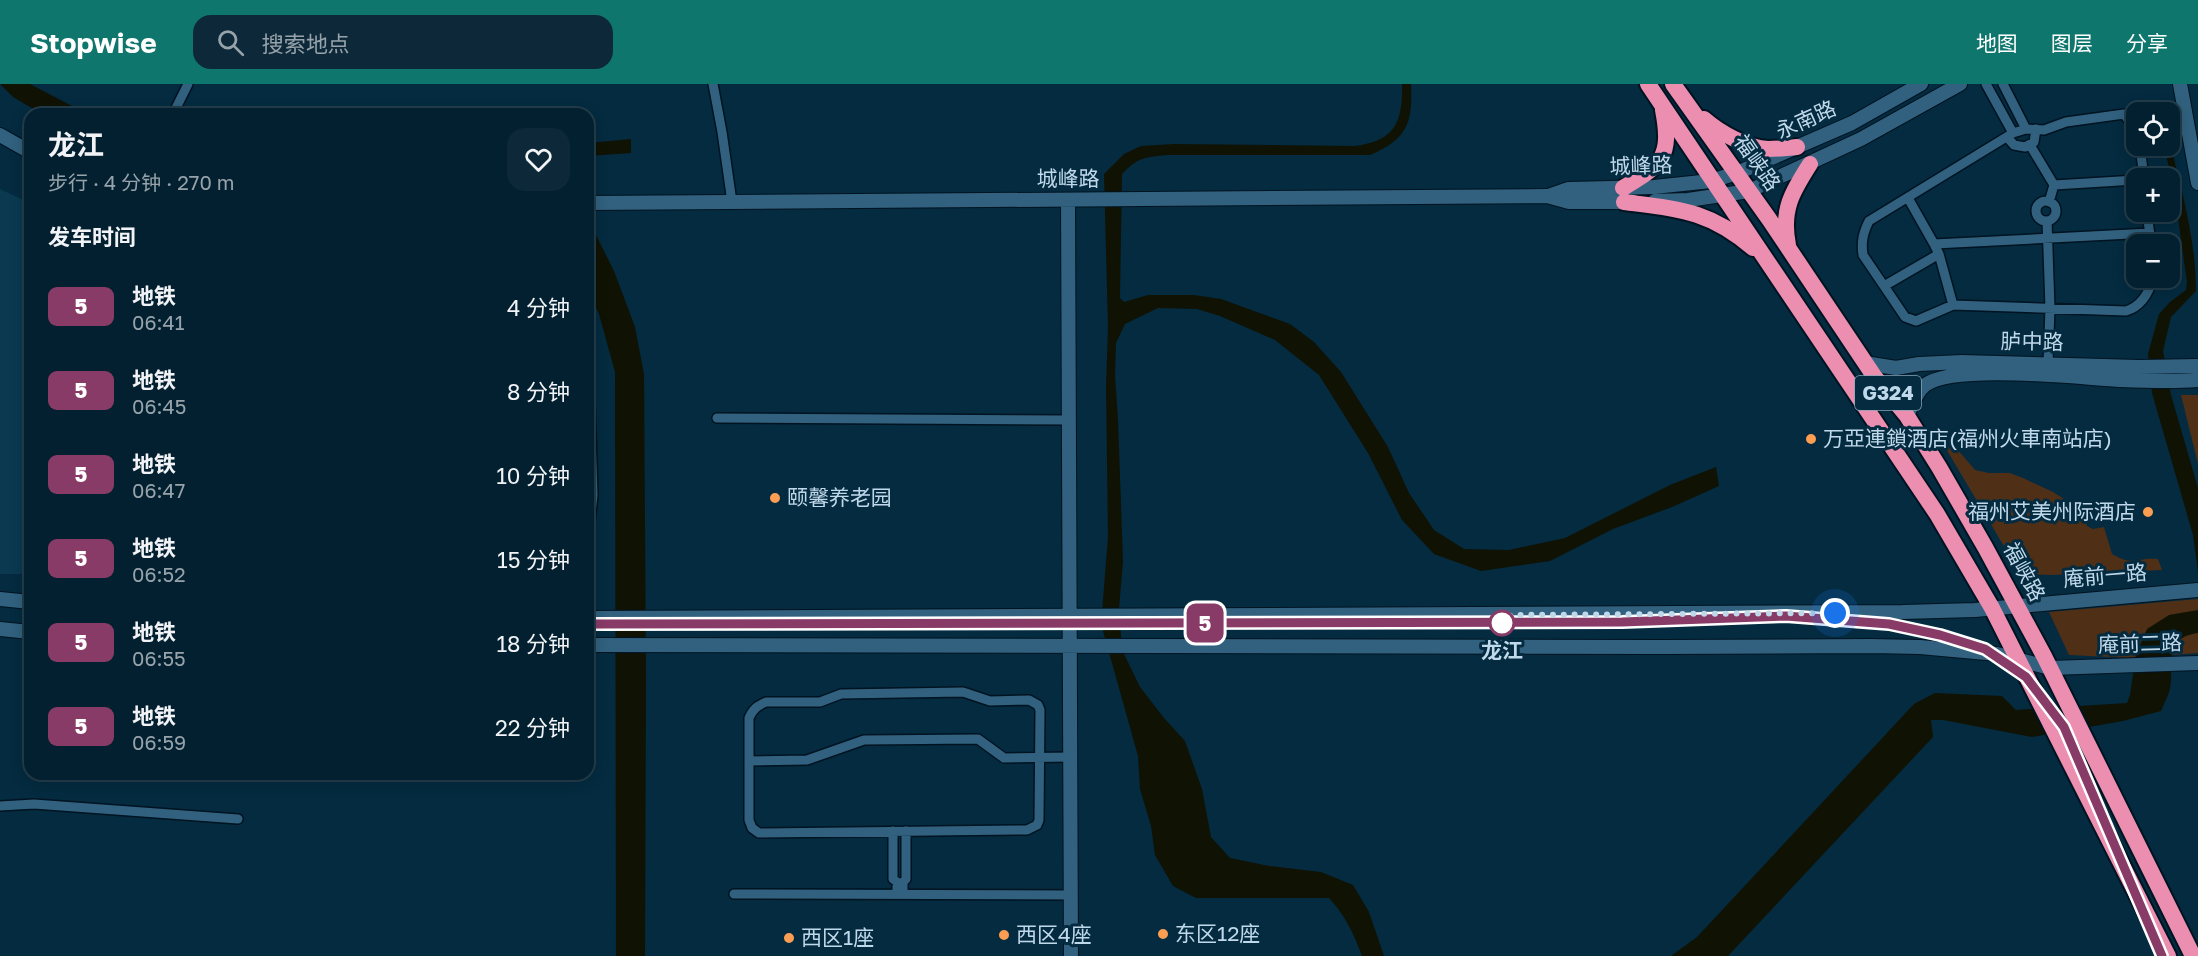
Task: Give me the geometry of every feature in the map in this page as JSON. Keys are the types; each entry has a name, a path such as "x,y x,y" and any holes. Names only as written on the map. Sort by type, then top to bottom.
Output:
{"highway":[{"name":"福峡路","path":"1673,84 1737,173 1865,363 1907,416 1979,537 2050,668 2193,956"},
{"name":"G324","path":"1653,86 1662,106 1711,181 1783,282 1937,514 1992,608 2168,956"},
{"path":"1686,102 1707,122 1751,146 1767,149 1797,147"},
{"path":"1624,195 1659,163 1664,154 1667,140 1662,106"},
{"path":"1790,251 1786,232 1787,204 1810,164"},
{"path":"1624,195 1698,214 1724,226 1768,261"},
{"path":"1783,282 1803,270"}],"street":[{"path":"176,108 188,84"},
{"path":"713,84 732,202"},
{"name":"永南路","path":"1737,173 1852,123 1921,84"},
{"name":"城峰路","path":"594,203 1547,196 1568,189 1654,201 1723,195 1749,191 1810,164 1861,139 1960,84"},
{"path":"1986,84 2010,135 2011,142 2019,147 2030,146"},
{"path":"2003,84 2026,129"},
{"path":"2180,84 2198,181"},
{"path":"2126,117 2124,114 2066,122 2053,128 2026,129 2010,135 1869,221 1863,232 1861,244 1863,255 1905,317 1916,321 1953,305 2126,311 2135,308 2150,288"},
{"path":"2030,146 2035,138 2036,129"},
{"path":"0,135 24,149"},
{"path":"2030,146 2054,185 2049,201"},
{"name":"城峰路","path":"1624,195 1654,187 1711,181 1737,173"},
{"path":"2054,185 2126,181"},
{"path":"1654,187 1654,201"},
{"path":"1908,198 1939,254 1953,305"},
{"path":"1068,200 1067,420 1072,757 1071,956"},
{"path":"2048,221 2056,212 2049,201"},
{"path":"2048,221 2039,218 2036,209 2040,203 2049,201"},
{"path":"2048,221 2050,308 2048,363"},
{"path":"1934,244 2150,232 2149,222"},
{"path":"1884,286 1939,254"},
{"name":"胪中路","path":"1865,363 1896,368 1919,364 1962,362 2139,367 2198,366"},
{"name":"胪中路","path":"1907,416 1915,397 1924,385 1948,375 1995,373 2146,381 2198,380"},
{"path":"717,418 1067,420"},
{"name":"庵前一路","path":"594,618 1892,612 1992,608 2194,590"},
{"path":"0,599 24,601"},
{"path":"0,629 24,631"},
{"name":"庵前二路","path":"594,645 1870,646 1920,647 1997,654 2050,668 2198,663"},
{"path":"963,692 990,700 1034,702 1040,710 1040,757 1039,819 1037,825 1027,830 759,833 752,828 749,820 748,718 752,711 766,702 820,702 842,694 963,692"},
{"path":"749,760 807,760 864,740 978,739 1004,758 1072,757"},
{"path":"0,806 34,804 238,819"},
{"path":"893,831 894,879 900,894"},
{"path":"900,894 906,879 906,831"},
{"path":"734,894 1072,895"}],"shaded area":[{"path":"0,84 30,84 78,108 32,108 13,97"},
{"path":"1402,84 1411,84 1411,109 1405,128 1392,143 1370,155 1168,155 1148,157 1133,164 1122,174 1120,298 1124,302 1148,295 1194,295 1221,299 1290,324 1314,342 1341,372 1388,447 1409,493 1434,530 1464,549 1509,550 1565,538 1670,485 1716,467 1719,486 1613,529 1550,561 1481,571 1434,554 1402,520 1368,453 1319,375 1275,340 1220,316 1197,309 1158,308 1125,324 1116,343 1115,376 1123,562 1119,608 1122,650 1140,687 1185,741 1202,789 1211,837 1230,858 1269,866 1321,872 1353,885 1369,912 1384,956 1362,956 1348,925 1329,898 1196,898 1173,886 1155,855 1151,826 1140,789 1138,756 1103,631 1102,613 1108,536 1106,386 1108,328 1104,174 1124,154 1141,146 1174,144 1355,146 1379,140 1388,134 1398,119 1401,109"},
{"path":"631,139 631,153 594,156 594,142"},
{"path":"2166,156 2173,156 2176,168 2169,168"},
{"path":"2180,183 2191,233 2196,291 2171,317 2163,351 2171,395 2198,488 2198,572 2193,535 2152,393 2148,354 2159,314 2186,290 2187,282 2179,222"},
{"path":"0,189 24,200 24,574 0,574"},
{"path":"594,231 614,271 635,327 644,374 645,956 616,956 615,372 599,314 594,304"},
{"path":"2181,395 2198,395 2198,464"},
{"path":"1940,429 1975,470 2010,473 2053,492 2083,511 2087,526 2093,529 2104,527 2112,554 2130,561 2158,559 2162,570 2051,575 2026,574 2021,571 1936,432"},
{"path":"2198,599 2198,653 2131,658 2069,655 2049,612"},
{"path":"2198,610 2198,633 2179,640 2172,654 2170,689 2161,711 2123,721 2032,737 1943,720 1931,720 1933,737 1728,956 1671,956 1697,937 1914,704 1935,693 2002,696 2016,710 2127,703 2136,654 2147,629 2169,615"}],"metro line":[{"name":"5","path":"594,624 1622,622 1786,616 1889,624 1940,635 1985,649 2026,677 2064,727 2162,956"}],"place":[{"name":"万亞連鎖酒店(福州火車南站店)","path":"1811,439"},
{"name":"颐馨养老园","path":"775,498"},
{"name":"福州艾美州际酒店","path":"2148,512"},
{"name":"龙江","path":"1502,623"},
{"name":"东区12座","path":"1163,934"},
{"name":"西区4座","path":"1004,935"},
{"name":"西区1座","path":"789,938"}],"route":[{"path":"1502,623 1511,615 1835,613"}]}
